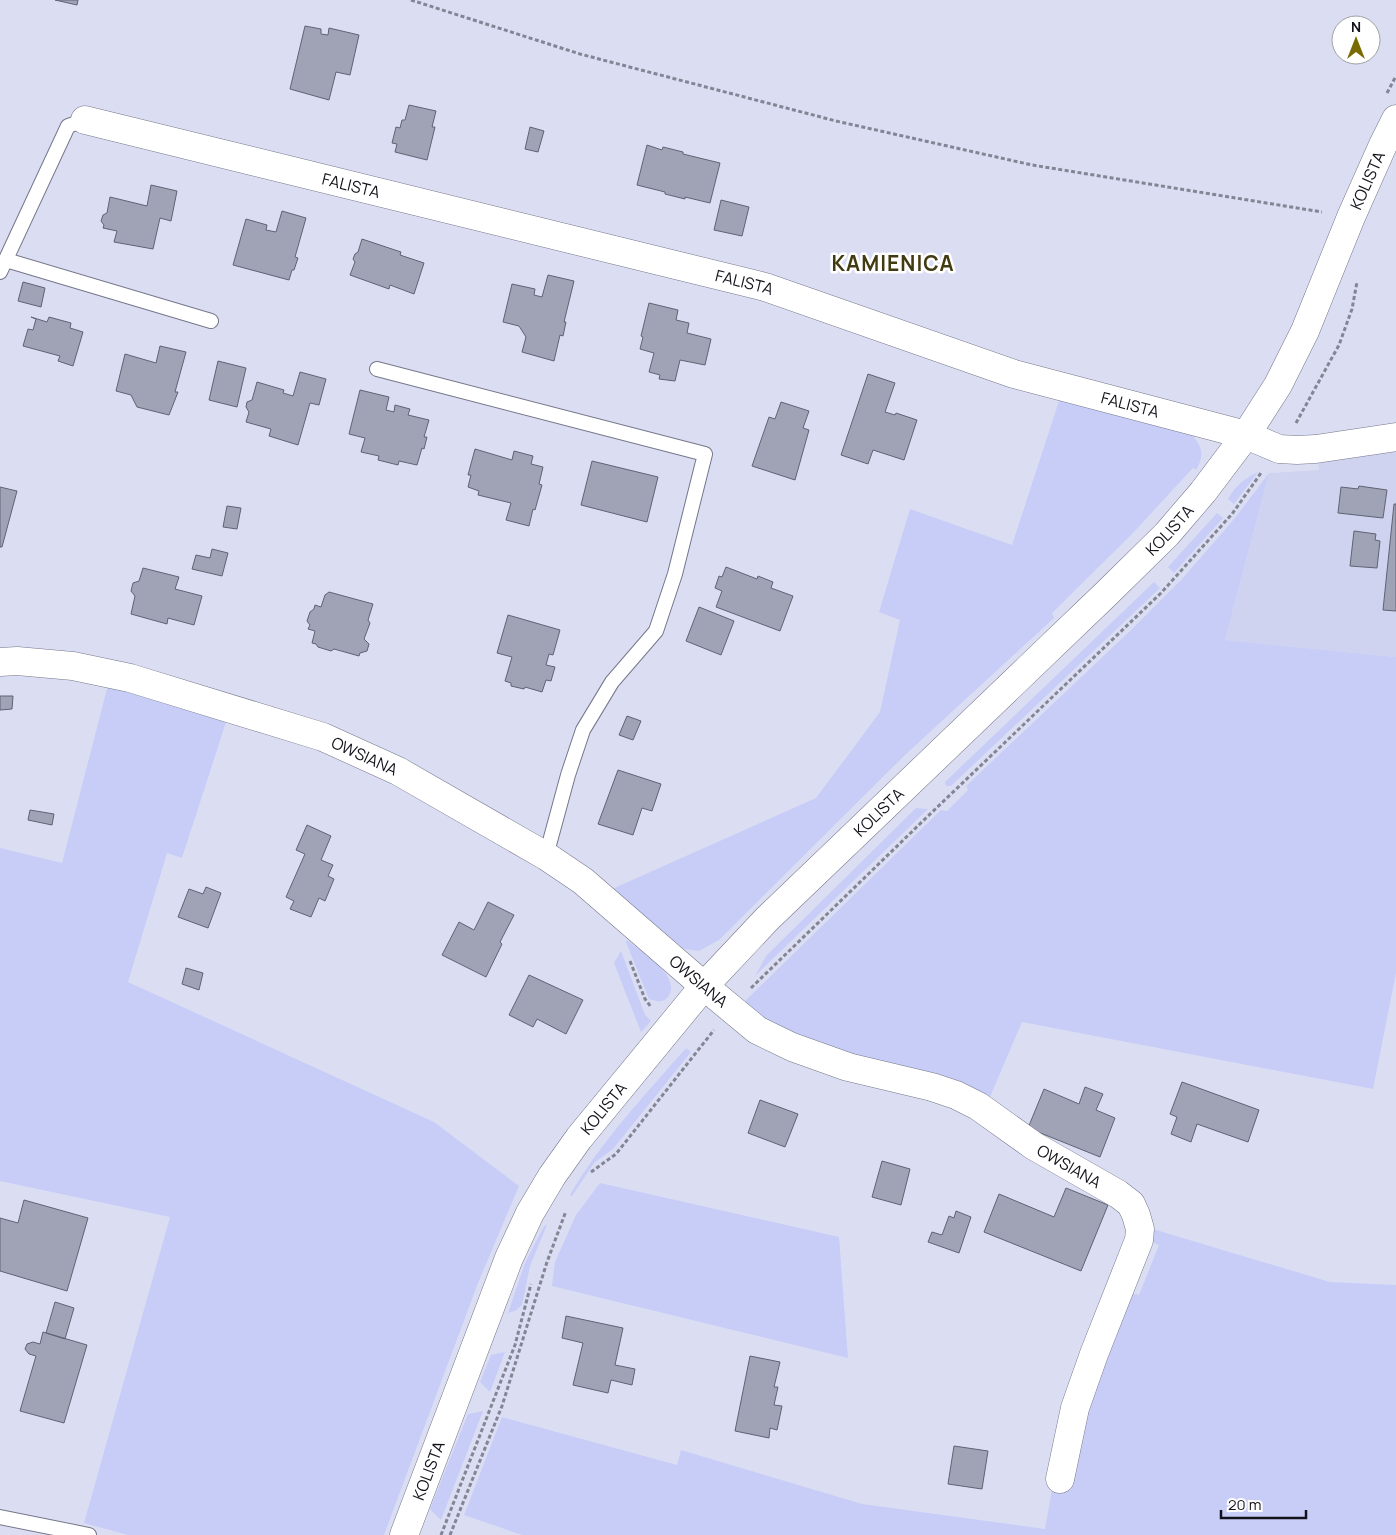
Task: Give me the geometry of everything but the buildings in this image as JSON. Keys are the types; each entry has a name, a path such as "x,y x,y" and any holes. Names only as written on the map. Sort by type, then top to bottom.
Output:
{"street":[{"name":"KOLISTA","path":"404,1535 509,1258 530,1213 552,1176 579,1138 704,986 767,919 1108,593 1167,534 1203,492 1246,435 1278,385 1305,331 1351,217 1382,145 1396,119"},
{"name":"FALISTA","path":"85,120 765,287 1014,374 1246,435 1278,449 1316,449 1396,437"},
{"name":"OWSIANA","path":"0,662 17,661 73,666 130,678 323,736 398,771 546,856 583,881 757,1030 792,1047 848,1067 932,1087 956,1095 978,1106 1034,1146 1118,1194 1131,1204 1140,1229 1140,1240 1094,1354 1075,1408 1060,1480"}],"lane":[{"path":"85,120 68,126 3,266 211,321"},
{"path":"377,369 706,454 675,574 656,631 612,682 584,730 568,775 546,856"},
{"path":"0,1517 89,1535"}],"path":[{"path":"411,0 580,54 836,121 1032,165 1351,217"},
{"path":"590,1173 616,1154 730,1008 1161,593 1232,514 1293,428 1339,345 1352,309 1358,275"},
{"path":"628,920 620,938 649,1006 661,1008 704,1041"},
{"path":"450,1535 502,1406 547,1262 566,1210"}],"shaded area":[{"path":"1061,395 1195,436 1194,438 1201,450 1201,458 1196,470 1193,468 1132,534 1052,613 1054,618 905,755 719,940 699,951 684,949 612,889 816,798 880,712 900,620 879,612 910,509 1012,545"},
{"path":"1396,447 1396,657 1225,640 1269,473 1319,470 1318,461"},
{"path":"1258,472 1234,504 1228,499 1241,483"},
{"path":"1269,473 1225,640 1396,657 1396,973 1373,1089 1022,1022 987,1104 822,1047 761,1018 744,1002 941,810 947,811 968,790 966,786 1131,630 1182,579 1235,518"},
{"path":"1217,513 1223,518 1174,573 1168,567"},
{"path":"1154,582 1160,588 951,786 946,786 945,782"},
{"path":"109,681 228,716 182,858 167,853 128,982 434,1122 519,1186 478,1283 384,1535 128,1535 84,1523 170,1217 0,1181 0,848 62,863"},
{"path":"916,808 928,809 755,976 766,956"},
{"path":"627,940 650,957 665,973 670,982 671,990 665,1000 649,999 626,942"},
{"path":"621,951 645,1015 651,1021 641,1032 614,963"},
{"path":"686,1048 691,1052 613,1149 594,1163 572,1196 570,1195 595,1156 639,1101"},
{"path":"600,1183 839,1237 848,1358 552,1286 555,1262 576,1215"},
{"path":"547,1225 530,1266 522,1305 515,1311 508,1313 525,1263 544,1226"},
{"path":"1146,1227 1330,1282 1396,1285 1396,1535 522,1535 464,1515 502,1417 677,1465 681,1450 862,1504 1045,1529 1053,1484 1124,1291 1139,1295 1159,1245 1146,1240"},
{"path":"505,1352 490,1392 480,1382 491,1355"},
{"path":"483,1411 441,1520 430,1509 468,1414"}],"district":[{"name":"KAMIENICA","path":"893,263"}]}
